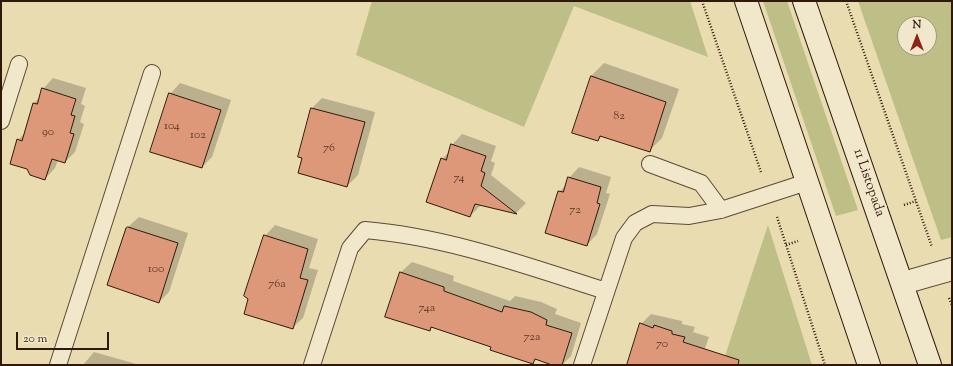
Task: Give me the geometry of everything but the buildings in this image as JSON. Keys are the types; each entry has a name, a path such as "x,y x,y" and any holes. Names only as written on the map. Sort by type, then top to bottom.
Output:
{"main road":[{"path":"746,1 869,365"},
{"name":"11 Listopada","path":"804,1 903,283 930,365"},
{"path":"903,283 946,270"}],"lane":[{"path":"1,121 19,64"},
{"path":"58,365 152,73"},
{"path":"650,164 701,183 721,210"},
{"path":"582,365 624,238 635,223 652,214 689,216 721,210 807,182"},
{"path":"312,365 350,248 365,230 396,233 466,247 606,291"}],"path":[{"path":"846,1 946,270 952,305"}],"green space":[{"path":"372,1 690,1 708,57 574,6 524,127 356,55"},
{"path":"763,1 787,1 858,210 836,216"},
{"path":"858,1 952,1 952,237 941,240"},
{"path":"768,225 812,365 722,365"}]}
